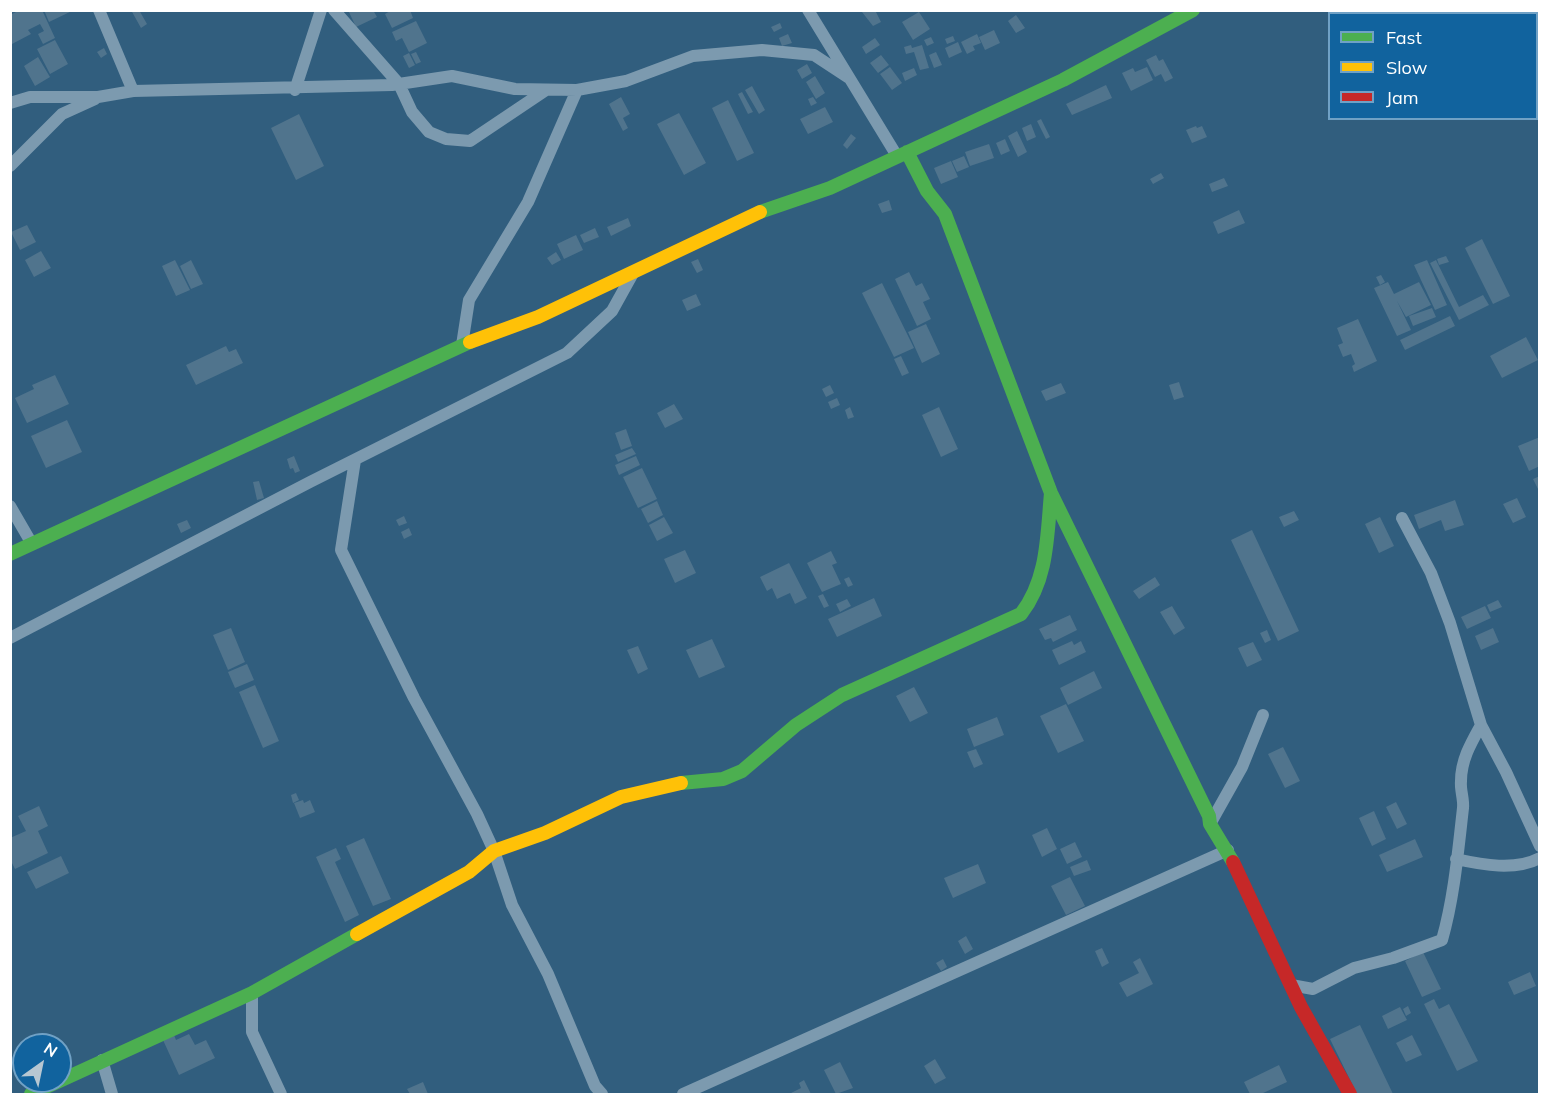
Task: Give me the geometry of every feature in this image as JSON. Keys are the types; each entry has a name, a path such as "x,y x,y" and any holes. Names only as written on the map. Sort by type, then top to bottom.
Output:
{"main road":[{"path":"10,554 462,345 538,316 636,268 766,209 830,188 1063,80 1194,10"},
{"path":"902,154 945,214 1051,493 1209,816 1210,824 1228,850 1300,1008 1323,1043 1350,1095"},
{"path":"32,1095 102,1060 252,993 469,872 494,851 544,833 621,797 671,784 723,779 742,771 796,725 842,694 1021,614 1032,602 1045,559 1051,493"}],"street":[{"path":"99,10 133,91"},
{"path":"295,90 321,10"},
{"path":"334,10 399,84 412,112 429,132 446,139 470,141 546,90"},
{"path":"808,10 849,78 902,154"},
{"path":"10,103 30,97 98,97 133,91 295,90 399,84 452,75 515,89 577,90 626,81 693,56 762,50 814,55 849,78"},
{"path":"462,345 469,300 528,202 577,90"},
{"path":"10,166 62,114 98,97"},
{"path":"10,638 567,353 612,310 636,268"},
{"path":"355,460 341,550 494,851 512,905 548,974 595,1086 602,1095"},
{"path":"10,506 32,544"},
{"path":"1402,518 1431,573 1450,623 1481,725 1506,772 1539,846"},
{"path":"1210,824 1246,757 1263,714"},
{"path":"1291,985 1313,989 1354,968 1393,958 1442,940 1448,918 1464,803 1461,781 1465,754 1481,725"},
{"path":"683,1095 1228,850"},
{"path":"1456,859 1494,866 1527,864 1539,858"},
{"path":"252,993 252,1032 280,1095"},
{"path":"102,1060 112,1095"}],"building":[{"path":"20,10 42,10 55,38 43,44 38,34 44,31 40,24 28,30 31,34 12,44 10,15"},
{"path":"44,10 74,10 49,22"},
{"path":"131,10 139,10 147,24 141,28"},
{"path":"348,10 373,10 377,17 356,27"},
{"path":"392,10 410,10 413,18 392,28 385,14"},
{"path":"875,10 881,22 873,26 862,12"},
{"path":"1461,10 1462,12 1446,12"},
{"path":"919,12 930,29 913,40 902,22"},
{"path":"1016,15 1025,28 1016,33 1008,21"},
{"path":"416,21 427,43 409,52 402,38 396,41 392,32"},
{"path":"780,23 782,28 774,32 771,27"},
{"path":"1540,23 1540,39 1538,40 1538,24"},
{"path":"994,30 1000,43 985,50 979,37"},
{"path":"788,34 792,43 782,46 779,38"},
{"path":"977,34 981,43 973,46 975,50 967,54 961,42"},
{"path":"953,36 955,41 947,44 945,39"},
{"path":"931,37 934,43 927,46 924,40"},
{"path":"875,38 880,45 866,54 862,47"},
{"path":"55,40 68,64 50,74 37,49"},
{"path":"958,42 962,52 949,58 945,48"},
{"path":"911,45 912,48 922,45 929,68 920,70 914,52 906,54 904,47"},
{"path":"104,48 107,54 101,58 97,52"},
{"path":"416,52 421,62 416,64 411,54"},
{"path":"936,52 942,65 934,68 929,55"},
{"path":"409,53 415,65 409,68 403,56"},
{"path":"881,55 889,65 878,73 870,63"},
{"path":"1156,55 1159,61 1163,59 1173,78 1165,82 1161,74 1155,77 1146,60"},
{"path":"38,57 50,77 35,86 24,66"},
{"path":"807,64 812,73 802,79 797,70"},
{"path":"890,67 902,83 892,90 880,74"},
{"path":"1147,67 1153,80 1131,91 1122,73 1133,68 1135,72"},
{"path":"1540,67 1540,81 1538,82 1538,68"},
{"path":"914,68 917,75 905,81 902,73"},
{"path":"815,76 825,93 816,99 806,82"},
{"path":"1106,85 1112,98 1072,115 1066,104"},
{"path":"752,86 765,110 759,114 745,90"},
{"path":"742,92 753,112 748,114 738,94"},
{"path":"621,97 630,114 623,118 628,128 623,131 609,104"},
{"path":"813,97 817,103 811,106 808,99"},
{"path":"728,100 754,153 737,161 712,108"},
{"path":"825,107 833,122 808,134 800,119"},
{"path":"679,113 706,163 684,175 657,124"},
{"path":"299,114 324,166 296,180 271,128"},
{"path":"1041,119 1050,137 1046,139 1037,121"},
{"path":"1031,124 1036,137 1027,141 1022,128"},
{"path":"1196,126 1197,128 1202,126 1207,137 1192,143 1186,130"},
{"path":"1017,131 1027,152 1018,157 1008,136"},
{"path":"851,134 856,138 847,149 843,145"},
{"path":"1005,139 1010,151 1001,155 996,143"},
{"path":"989,144 994,158 970,166 965,152"},
{"path":"964,156 969,167 957,172 952,161"},
{"path":"951,161 958,177 941,184 934,168"},
{"path":"1161,173 1164,178 1153,184 1150,179"},
{"path":"1224,178 1228,186 1212,192 1209,184"},
{"path":"889,200 892,210 882,213 878,204"},
{"path":"1239,210 1245,223 1218,234 1213,222"},
{"path":"628,218 631,226 611,236 607,227"},
{"path":"27,225 36,242 20,250 11,232"},
{"path":"595,228 599,237 584,243 580,235"},
{"path":"576,235 583,250 564,259 557,244"},
{"path":"1482,239 1510,296 1493,304 1465,248"},
{"path":"41,251 51,268 34,277 25,260"},
{"path":"556,252 561,260 552,265 547,258"},
{"path":"1446,256 1449,262 1439,265 1437,259"},
{"path":"698,259 703,270 697,273 691,262"},
{"path":"175,260 190,290 176,296 162,266"},
{"path":"191,260 203,284 191,289 180,266"},
{"path":"1427,260 1447,305 1435,310 1414,265"},
{"path":"1436,260 1459,307 1483,295 1489,305 1459,320 1430,263"},
{"path":"909,272 916,286 922,283 930,299 923,302 931,319 917,326 895,279"},
{"path":"1381,275 1385,282 1380,285 1376,277"},
{"path":"1388,282 1394,294 1419,282 1431,305 1406,317 1397,301 1411,330 1397,336 1374,288"},
{"path":"882,283 914,348 894,357 862,293"},
{"path":"696,294 701,305 687,311 682,300"},
{"path":"1432,308 1436,317 1413,326 1409,316"},
{"path":"1450,316 1455,326 1405,350 1400,340"},
{"path":"1358,319 1377,361 1354,372 1352,366 1355,364 1351,354 1343,357 1338,345 1343,343 1337,328"},
{"path":"926,324 940,354 922,363 908,332"},
{"path":"1526,337 1538,360 1502,378 1490,356"},
{"path":"226,346 229,352 236,349 243,363 196,385 186,365"},
{"path":"901,356 909,373 902,376 894,359"},
{"path":"55,375 69,404 27,423 15,398 34,389 32,385"},
{"path":"1179,382 1184,397 1174,400 1169,385"},
{"path":"1061,383 1066,393 1046,401 1041,391"},
{"path":"830,385 834,393 826,397 822,389"},
{"path":"837,398 840,405 831,409 828,402"},
{"path":"674,404 683,419 665,428 657,413"},
{"path":"850,407 854,417 848,419 845,410"},
{"path":"939,407 958,449 941,457 922,415"},
{"path":"67,420 82,452 46,468 31,436"},
{"path":"626,429 632,446 621,450 615,433"},
{"path":"1540,437 1540,466 1529,471 1518,446"},
{"path":"632,448 636,454 618,462 615,455"},
{"path":"294,456 300,471 295,473 293,468 290,469 287,459"},
{"path":"636,456 640,465 619,475 615,465"},
{"path":"642,468 657,499 638,508 623,477"},
{"path":"1540,476 1540,493 1533,479"},
{"path":"259,481 264,498 257,500 253,482"},
{"path":"1517,498 1526,517 1513,523 1503,504"},
{"path":"1455,500 1464,525 1445,531 1441,520 1419,529 1414,515"},
{"path":"657,501 663,515 648,523 641,509"},
{"path":"1294,511 1299,520 1284,527 1279,517"},
{"path":"404,516 407,523 399,526 396,520"},
{"path":"664,517 673,533 657,541 649,525"},
{"path":"1380,517 1394,546 1379,553 1365,524"},
{"path":"187,520 191,528 181,533 177,524"},
{"path":"409,528 412,535 404,539 401,532"},
{"path":"1252,530 1299,631 1278,641 1231,540"},
{"path":"685,550 696,573 675,583 664,559"},
{"path":"831,551 837,563 832,565 841,584 822,592 807,563"},
{"path":"789,563 807,598 795,604 790,593 777,599 772,588 767,591 760,577"},
{"path":"849,577 853,585 848,587 844,579"},
{"path":"1155,577 1160,585 1139,599 1133,591"},
{"path":"823,594 829,606 824,608 818,596"},
{"path":"874,598 882,616 837,637 828,619"},
{"path":"847,599 851,606 840,612 836,604"},
{"path":"1498,600 1502,607 1490,612 1487,605"},
{"path":"1172,606 1185,628 1174,635 1160,612"},
{"path":"1485,606 1491,618 1467,629 1461,617"},
{"path":"1070,615 1077,630 1053,642 1051,638 1045,640 1039,629"},
{"path":"231,628 245,662 228,670 213,635"},
{"path":"1493,628 1499,642 1481,650 1475,636"},
{"path":"1267,630 1271,640 1265,643 1260,633"},
{"path":"712,639 725,667 699,678 686,650"},
{"path":"1072,641 1074,645 1081,641 1086,652 1059,665 1052,650"},
{"path":"1253,642 1262,660 1247,667 1238,648"},
{"path":"638,646 648,669 638,674 627,650"},
{"path":"247,664 254,680 235,688 228,672"},
{"path":"1094,671 1102,688 1068,705 1060,688"},
{"path":"255,685 279,741 263,748 239,692"},
{"path":"914,687 928,713 910,722 896,696"},
{"path":"1066,704 1084,741 1058,753 1040,716"},
{"path":"997,717 1004,735 974,747 967,729"},
{"path":"1283,747 1300,781 1285,788 1268,754"},
{"path":"976,749 983,764 974,768 967,752"},
{"path":"296,793 299,800 293,803 291,795"},
{"path":"303,800 304,803 310,800 315,812 300,818 294,803"},
{"path":"1396,802 1407,824 1397,829 1386,807"},
{"path":"39,806 48,826 38,831 48,853 15,869 10,859 10,838 26,831 18,816"},
{"path":"1374,811 1386,839 1372,846 1359,818"},
{"path":"1047,828 1057,849 1042,857 1032,835"},
{"path":"364,838 391,899 373,906 346,846"},
{"path":"1415,839 1423,857 1387,872 1379,855"},
{"path":"1075,842 1082,857 1067,864 1060,849"},
{"path":"336,848 341,859 335,862 359,915 345,922 316,857"},
{"path":"61,856 69,873 36,889 27,872"},
{"path":"1087,860 1091,870 1074,876 1070,867"},
{"path":"978,864 986,883 953,898 944,878"},
{"path":"1070,877 1085,906 1066,915 1051,886"},
{"path":"966,936 973,949 965,954 958,941"},
{"path":"1102,948 1109,963 1102,967 1095,951"},
{"path":"1423,952 1441,989 1422,997 1405,961"},
{"path":"1140,958 1153,984 1127,997 1119,983 1139,973 1133,962"},
{"path":"943,959 947,967 941,971 936,963"},
{"path":"1530,972 1536,986 1514,995 1508,982"},
{"path":"1434,999 1439,1009 1449,1004 1478,1061 1457,1071 1424,1004"},
{"path":"1408,1006 1411,1013 1406,1016 1403,1009"},
{"path":"1400,1007 1407,1020 1388,1029 1382,1016"},
{"path":"1360,1025 1393,1094 1357,1094 1330,1039"},
{"path":"189,1034 195,1045 206,1040 215,1058 179,1075 163,1040 174,1035 176,1040"},
{"path":"1412,1035 1422,1055 1406,1062 1396,1043"},
{"path":"935,1059 946,1078 935,1084 924,1066"},
{"path":"840,1062 853,1088 836,1094 824,1070"},
{"path":"1279,1065 1287,1082 1261,1094 1250,1094 1244,1082"},
{"path":"804,1080 811,1094 789,1094 801,1088 799,1083"},
{"path":"423,1082 428,1094 410,1094 407,1089"}],"traffic: fast":[{"path":"760,212 830,188 1063,80 1193,10"},
{"path":"907,152 927,191 945,214 1051,493 1209,816 1210,824 1233,862"},
{"path":"10,554 470,342"},
{"path":"681,783 723,779 742,771 796,725 842,695 1021,614 1037,586 1045,556 1051,493"},
{"path":"31,1094 252,993 357,934"}],"traffic: slow":[{"path":"470,342 538,317 760,212"},
{"path":"357,934 469,872 494,851 545,833 621,797 681,783"}],"traffic: jam":[{"path":"1233,862 1301,1007 1350,1094"}]}
